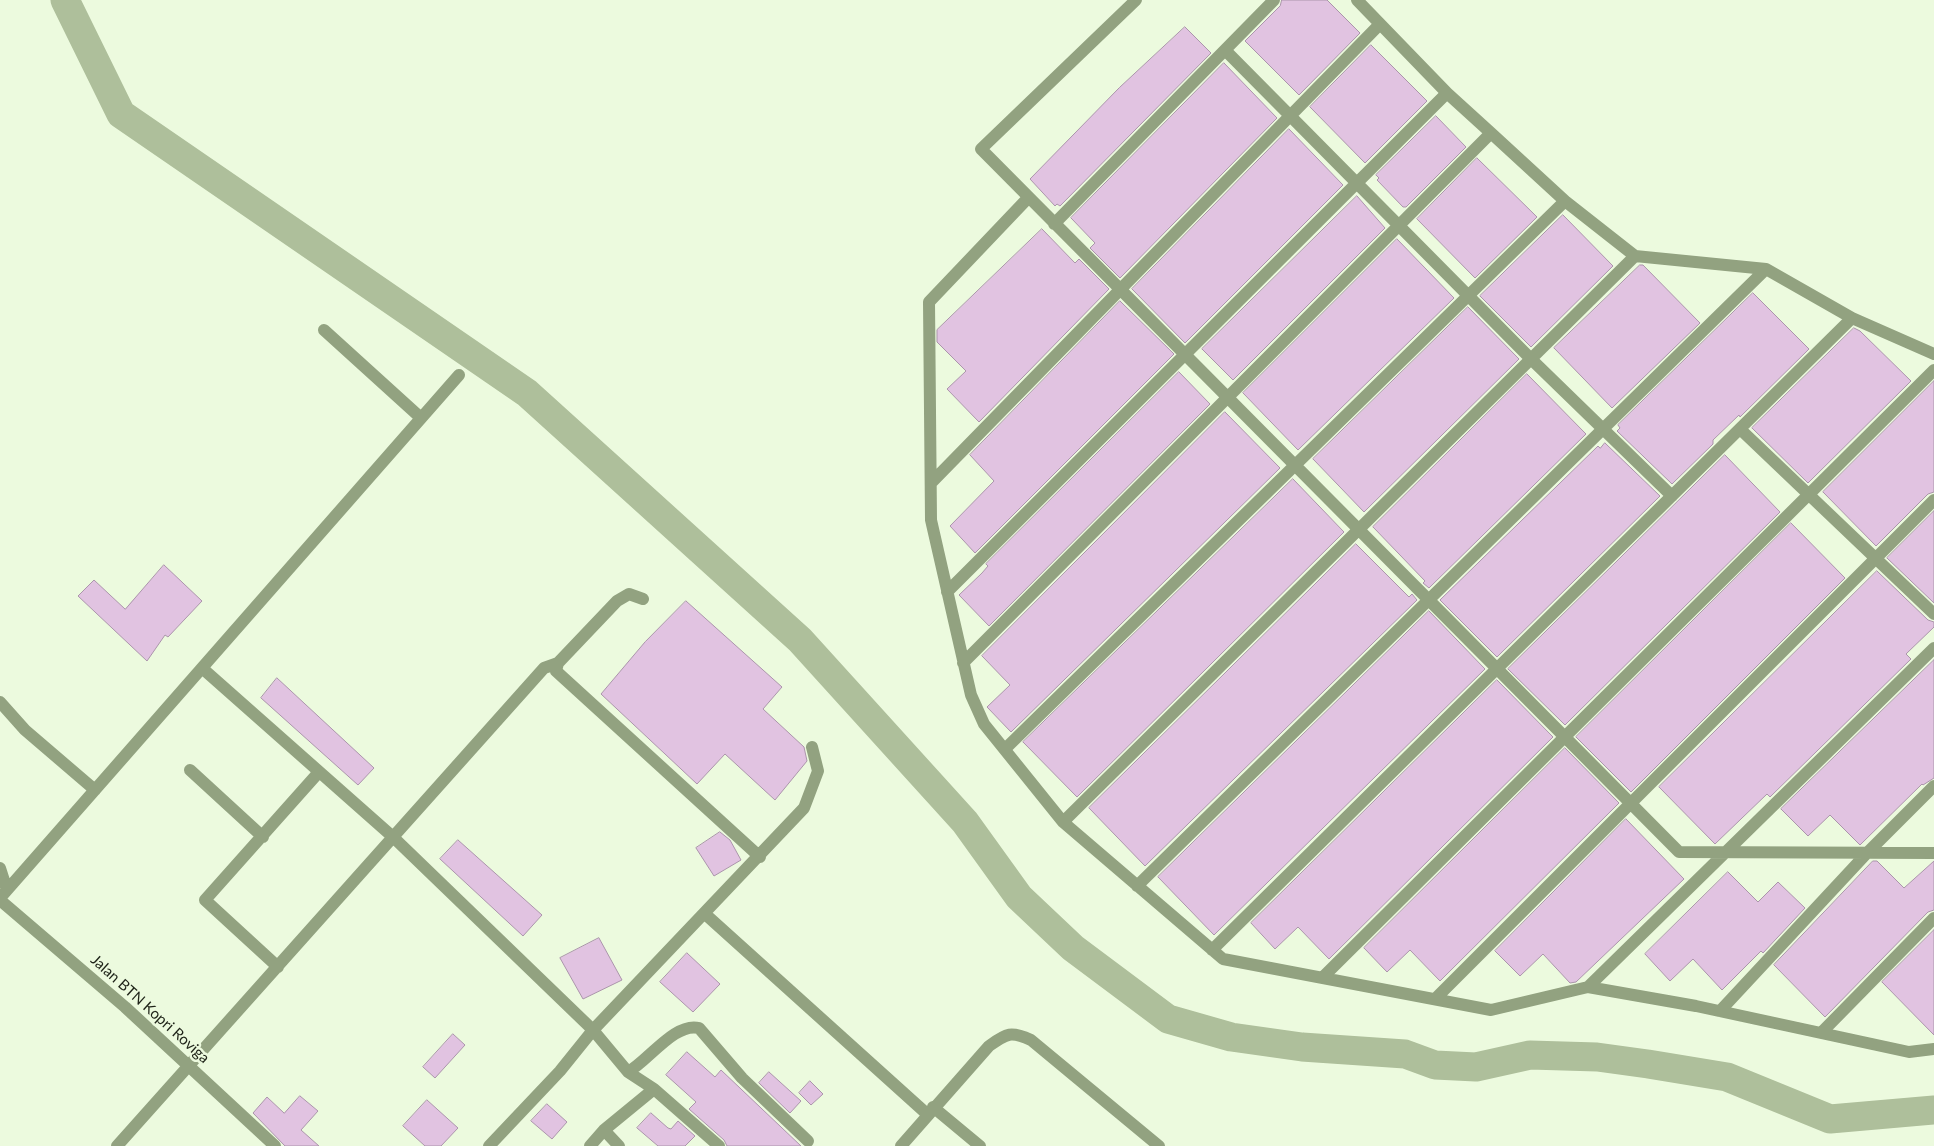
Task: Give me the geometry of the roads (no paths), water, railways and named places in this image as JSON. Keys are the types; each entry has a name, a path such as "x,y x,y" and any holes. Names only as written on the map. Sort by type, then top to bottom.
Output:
{"street":[{"path":"1136,0 980,149 1293,467 1429,599 1679,852 1934,853"},
{"path":"1054,224 1274,0"},
{"path":"1358,0 1447,93 1565,201 1635,256 1766,269 1852,318 1934,354"},
{"path":"931,483 1380,24"},
{"path":"1225,50 1602,430 1672,496"},
{"path":"947,592 1447,93"},
{"path":"963,664 1491,133"},
{"path":"1028,198 930,302 931,520 970,695 984,724 1063,822 1223,959 1491,1010 1588,987 1720,1011 1909,1052 1929,1050 1934,1040"},
{"path":"1005,749 1565,201"},
{"path":"1063,822 1635,256"},
{"path":"1137,886 1766,269"},
{"path":"1212,950 1852,318"},
{"path":"324,330 421,418"},
{"path":"1322,978 1934,370"},
{"path":"2,896 459,375"},
{"path":"1740,429 1934,614"},
{"path":"1435,999 1934,500"},
{"path":"117,1146 544,668 558,662 617,601 629,594 642,599"},
{"path":"1588,987 1934,648"},
{"path":"558,662 556,671 561,677 760,857"},
{"path":"202,668 393,838 593,1030 628,1072 654,1089 718,1146"},
{"path":"0,702 25,730 95,790"},
{"path":"489,1146 560,1071 593,1030 760,857 804,808 818,771 812,748"},
{"path":"190,770 263,837"},
{"path":"278,967 205,900 319,772"},
{"path":"1720,1011 1867,853 1934,786"},
{"path":"0,868 2,896"},
{"name":"Jalan BTN Kopri Roviga","path":"2,896 275,1146"},
{"path":"704,913 930,1111 980,1146"},
{"path":"1821,1033 1934,918"},
{"path":"628,1072 653,1054 678,1030 686,1027 699,1028 742,1078 808,1141"},
{"path":"901,1146 989,1046 1002,1036 1015,1033 1031,1040 1159,1146"},
{"path":"590,1146 604,1130 654,1089"},
{"path":"604,1130 619,1146"}],"waterway":[{"path":"65,0 121,114 527,393 800,640 965,822 1019,897 1073,948 1168,1019 1231,1037 1302,1047 1405,1054 1435,1065 1476,1067 1530,1055 1597,1057 1648,1064 1727,1077 1830,1119 1934,1110"}]}
